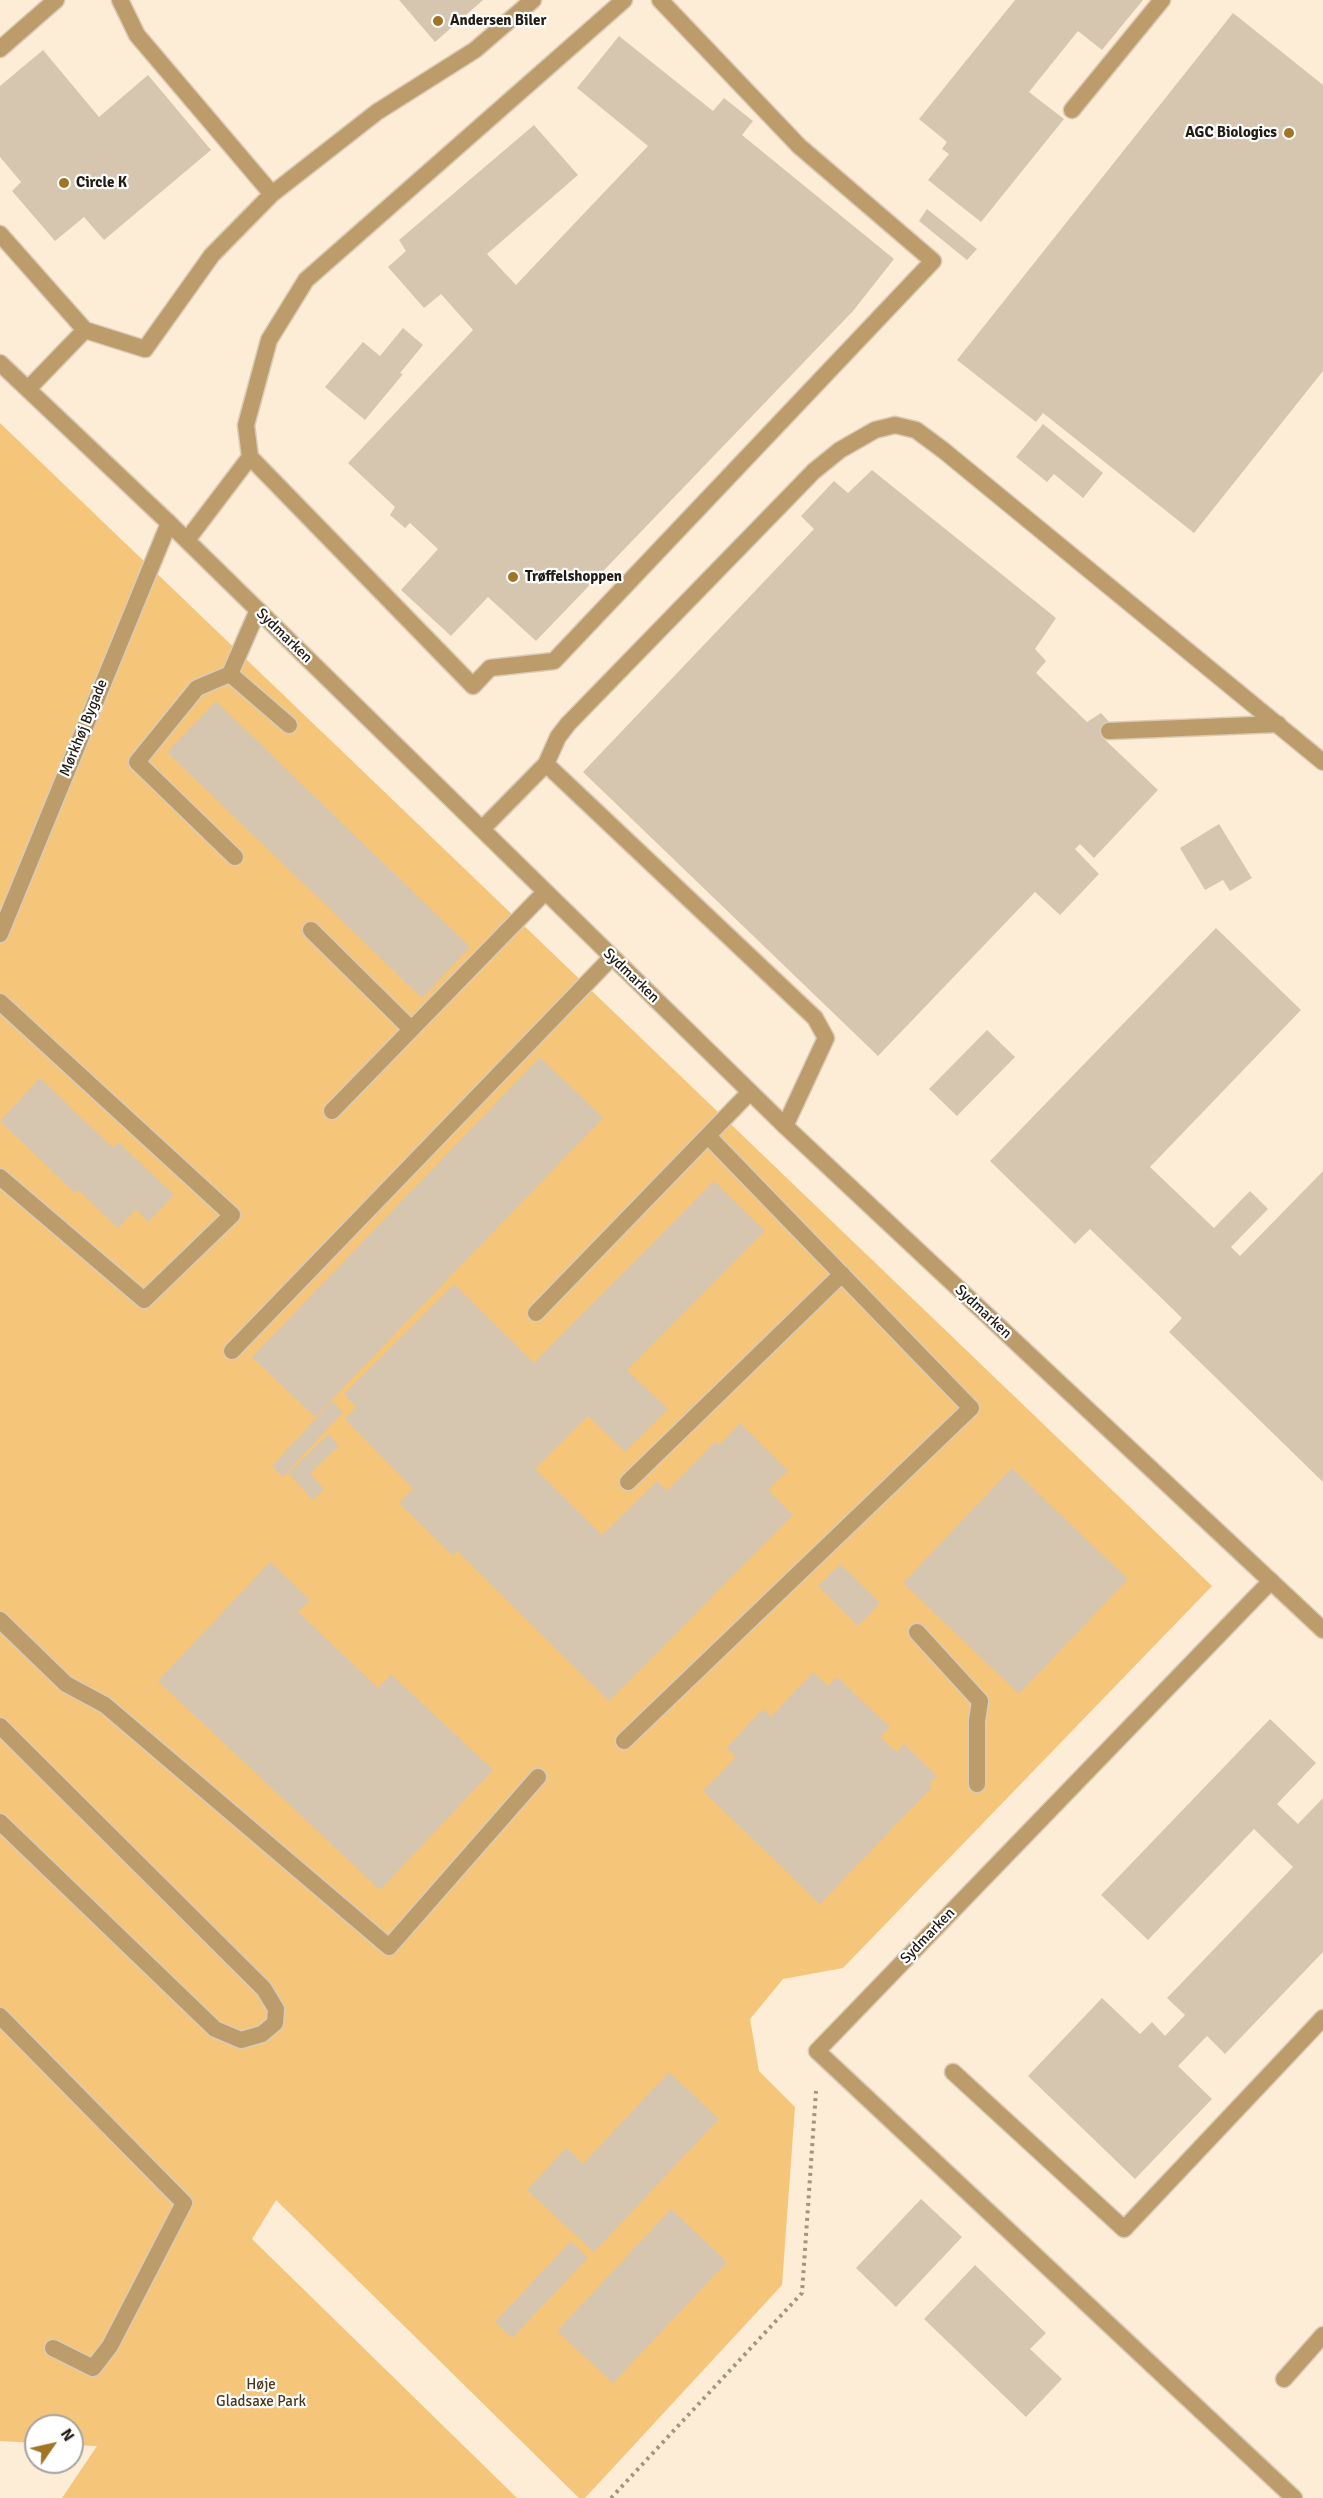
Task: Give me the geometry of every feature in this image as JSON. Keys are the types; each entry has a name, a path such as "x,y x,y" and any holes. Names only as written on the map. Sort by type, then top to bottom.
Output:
{"street":[{"path":"0,49 56,0"},
{"path":"120,0 137,35 272,194"},
{"path":"0,234 85,330 145,349 212,255 272,194 377,112 475,50 533,0"},
{"path":"624,0 306,280 269,340 246,425 250,457 473,686 490,668 554,661 933,261 798,146 660,0"},
{"path":"1072,110 1162,0"},
{"path":"28,389 85,330"},
{"name":"Sydmarken","path":"0,363 187,540 785,1126 1323,1630"},
{"path":"482,829 546,764 558,737 568,724 814,471 840,450 875,430 895,424 916,430 943,450 1278,724 1321,754"},
{"path":"187,540 250,457"},
{"name":"Mørkhøj Bygade","path":"0,934 169,523"},
{"path":"235,857 137,762 197,688 230,674 258,610"},
{"path":"230,674 289,725"},
{"path":"1109,731 1278,724"},
{"path":"546,764 815,1018 826,1038 785,1126"},
{"path":"332,1111 545,892"},
{"path":"311,930 411,1029"},
{"path":"232,1351 612,957"},
{"path":"0,1002 232,1215 144,1300 0,1177"},
{"path":"536,1313 750,1092"},
{"path":"624,1741 971,1408 708,1136"},
{"path":"628,1482 842,1274"},
{"name":"Sydmarken","path":"817,2051 1271,1581"},
{"path":"0,1620 66,1684 105,1705 389,1947 538,1777"},
{"path":"917,1632 980,1701 977,1721 977,1784"},
{"path":"0,1726 264,1989 276,2009 275,2023 262,2034 241,2040 215,2029 0,1822"},
{"path":"0,2016 184,2203 110,2346 93,2368 53,2348"},
{"path":"953,2072 1124,2229 1323,2019"},
{"path":"817,2051 1294,2498"},
{"path":"1284,2379 1323,2335"}],"path":[{"path":"611,2498 802,2293 816,2108 817,2051"}],"green space":[{"name":"Høje Gladsaxe Park","path":"0,423 1212,1586 843,1968 783,1979 750,2019 759,2071 795,2107 782,2285 585,2498 579,2498 276,2200 252,2239 517,2498 62,2498 78,2474 84,2474 84,2465 97,2446 84,2445 84,2414 24,2414 24,2442 0,2441"}],"building":[{"name":"Andersen Biler","path":"399,0 483,0 435,42"},
{"path":"1015,0 1143,0 1102,50 1078,31 1029,92 1064,119 981,222 928,180 949,154 942,149 947,142 919,119"},
{"path":"1233,13 1323,85 1323,371 1194,533 1043,413 1036,422 957,360"},
{"path":"619,36 713,111 724,98 753,121 742,135 894,259 853,311 536,641 488,597 451,636 401,590 438,549 410,523 405,528 390,515 395,507 348,463 473,330 441,294 424,308 388,267 406,251 399,240 534,125 578,175 487,254 516,285 648,146 577,88"},
{"path":"43,50 99,117 148,75 211,150 104,240 84,217 55,241 12,191 21,182 0,157 0,86"},
{"path":"927,209 977,249 967,260 919,221"},
{"path":"403,328 423,345 400,373 403,374 365,420 325,387 363,342 380,356"},
{"path":"1043,424 1103,473 1083,498 1054,474 1047,482 1016,457"},
{"path":"872,470 1056,618 1035,649 1046,661 1036,673 1087,722 1101,713 1111,724 1101,736 1158,790 1094,858 1080,844 1075,849 1099,874 1060,915 1035,892 878,1056 583,772 814,529 801,516 834,481 848,493"},
{"path":"216,701 470,947 422,998 167,752"},
{"path":"1219,824 1252,878 1230,891 1223,880 1205,890 1180,848"},
{"path":"1216,928 1301,1010 1150,1167 1214,1228 1250,1191 1268,1209 1231,1247 1240,1256 1323,1171 1323,1482 1169,1332 1182,1318 1090,1229 1075,1244 990,1161"},
{"path":"987,1030 1015,1057 957,1116 929,1089"},
{"path":"540,1057 603,1118 315,1417 252,1357"},
{"path":"40,1078 113,1148 118,1142 174,1195 148,1222 136,1209 118,1228 78,1190 75,1193 0,1121"},
{"path":"714,1181 765,1231 627,1370 668,1409 625,1452 588,1416 535,1469 602,1535 657,1481 667,1491 716,1441 719,1445 740,1423 788,1471 768,1490 793,1515 609,1701 457,1551 453,1556 399,1503 413,1489 345,1419 356,1407 344,1394 454,1284 534,1363"},
{"path":"332,1401 343,1412 283,1477 272,1466"},
{"path":"329,1434 339,1446 310,1473 324,1489 313,1500 288,1473"},
{"path":"1012,1468 1128,1579 1019,1694 903,1583"},
{"path":"270,1562 310,1600 298,1612 378,1688 391,1674 493,1770 380,1890 158,1681"},
{"path":"840,1564 880,1603 858,1626 818,1586"},
{"path":"813,1672 828,1686 837,1677 890,1727 880,1737 897,1752 904,1744 937,1776 929,1784 932,1787 820,1904 703,1791 736,1757 726,1747 763,1709 771,1717"},
{"path":"1270,1719 1316,1763 1277,1804 1298,1824 1323,1798 1323,1952 1225,2054 1207,2036 1178,2066 1212,2099 1135,2179 1028,2076 1102,1998 1140,2034 1152,2022 1165,2036 1185,2015 1167,1998 1293,1867 1254,1829 1148,1940 1101,1895"},
{"path":"669,2072 719,2119 594,2252 527,2190 566,2148 583,2164"},
{"path":"921,2199 962,2237 896,2307 856,2268"},
{"path":"671,2209 727,2262 613,2383 557,2331"},
{"path":"571,2241 588,2258 512,2338 495,2322"},
{"path":"975,2265 1046,2333 1030,2349 1062,2379 1026,2417 924,2319"}],"place":[{"name":"Andersen Biler","path":"438,21"},
{"name":"AGC Biologics","path":"1289,133"},
{"name":"Circle K","path":"64,183"},
{"name":"Trøffelshoppen","path":"513,577"}]}
